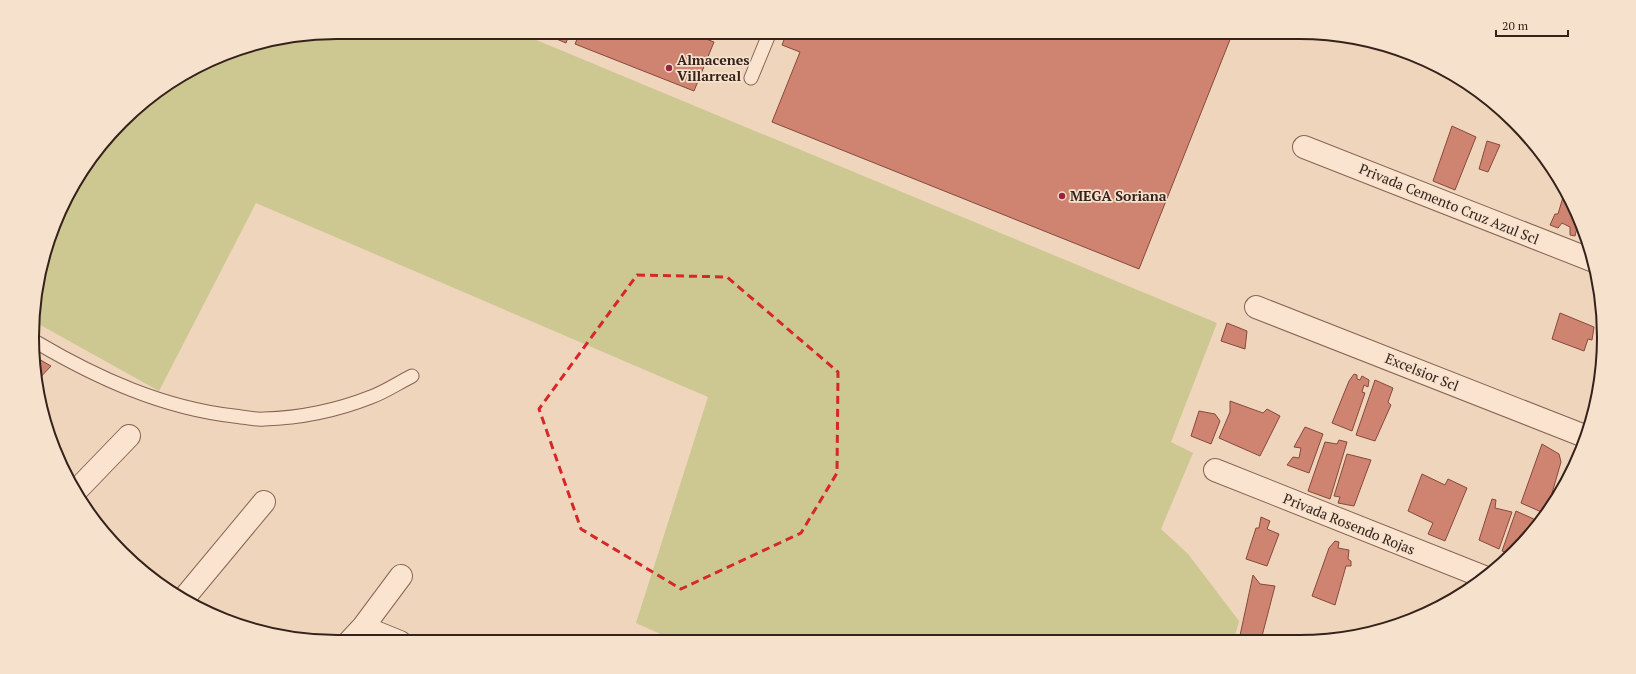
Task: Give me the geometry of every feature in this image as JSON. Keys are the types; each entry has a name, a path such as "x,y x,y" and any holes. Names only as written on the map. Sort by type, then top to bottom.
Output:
{"street":[{"name":"Privada Cemento Cruz Azul Scl","path":"1304,147 1586,258"},
{"name":"Excelsior Scl","path":"1256,307 1580,434"},
{"path":"79,487 129,436"},
{"name":"Privada Rosendo Rojas","path":"1214,470 1478,575"},
{"path":"187,594 264,502"},
{"path":"356,634 401,576"}],"lane":[{"path":"751,78 767,39"},
{"path":"39,344 119,385 150,396 185,407 219,414 263,419 317,413 371,397 412,376"}],"highlighted area":[{"path":"637,275 727,277 838,372 837,473 801,533 681,589 581,529 539,409"}],"shaded area":[{"path":"337,39 534,39 1217,323 1171,442 1193,453 1161,529 1188,554 1239,621 1235,635 663,635 636,623 708,397 256,203 159,391 40,325 42,298 49,260 62,223 89,171 126,126 171,89 188,79 223,62 260,49 298,42"}],"building":[{"path":"557,39 567,39 566,43"},
{"name":"Almacenes Villarreal","path":"577,39 706,39 714,42 694,91 575,44"},
{"name":"MEGA Soriana","path":"784,39 1230,39 1139,269 772,122 800,52 782,45"},
{"path":"1452,126 1476,137 1455,190 1433,181"},
{"path":"1487,141 1500,145 1488,172 1479,169"},
{"path":"1563,198 1577,230 1575,236 1570,235 1570,227 1562,223 1558,228 1550,225 1555,214 1558,214"},
{"path":"1560,313 1594,327 1592,340 1588,339 1584,351 1552,339"},
{"path":"1227,323 1247,331 1245,349 1221,341"},
{"path":"40,360 51,366 42,376"},
{"path":"1354,374 1357,375 1357,379 1360,380 1362,376 1369,380 1368,387 1364,385 1362,392 1365,393 1352,431 1332,423 1349,381"},
{"path":"1375,380 1393,388 1388,402 1391,405 1375,441 1356,435"},
{"path":"1230,401 1263,413 1267,409 1280,416 1260,456 1219,438 1230,412"},
{"path":"1199,411 1215,414 1220,421 1211,444 1191,436"},
{"path":"1305,427 1323,434 1309,473 1287,465 1293,457 1299,458 1301,448 1294,447"},
{"path":"1339,440 1347,442 1330,499 1308,491 1325,442 1337,444"},
{"path":"1542,444 1559,454 1561,462 1551,496 1540,511 1521,503"},
{"path":"1347,454 1371,460 1354,506 1338,503 1340,497 1334,496"},
{"path":"1422,474 1445,485 1448,479 1467,488 1445,541 1428,534 1433,523 1408,511"},
{"path":"1492,499 1496,500 1495,508 1512,512 1499,549 1479,540"},
{"path":"1516,511 1534,519 1510,548 1505,552 1502,551"},
{"path":"1261,517 1270,521 1267,529 1279,534 1267,566 1246,559 1256,528 1259,528"},
{"path":"1335,541 1339,542 1338,548 1349,550 1348,559 1351,561 1351,566 1346,566 1335,605 1312,596 1329,548"},
{"path":"1253,575 1260,584 1275,586 1262,635 1240,635"}],"place":[{"name":"Almacenes Villarreal","path":"669,68"},
{"name":"MEGA Soriana","path":"1062,196"}]}
